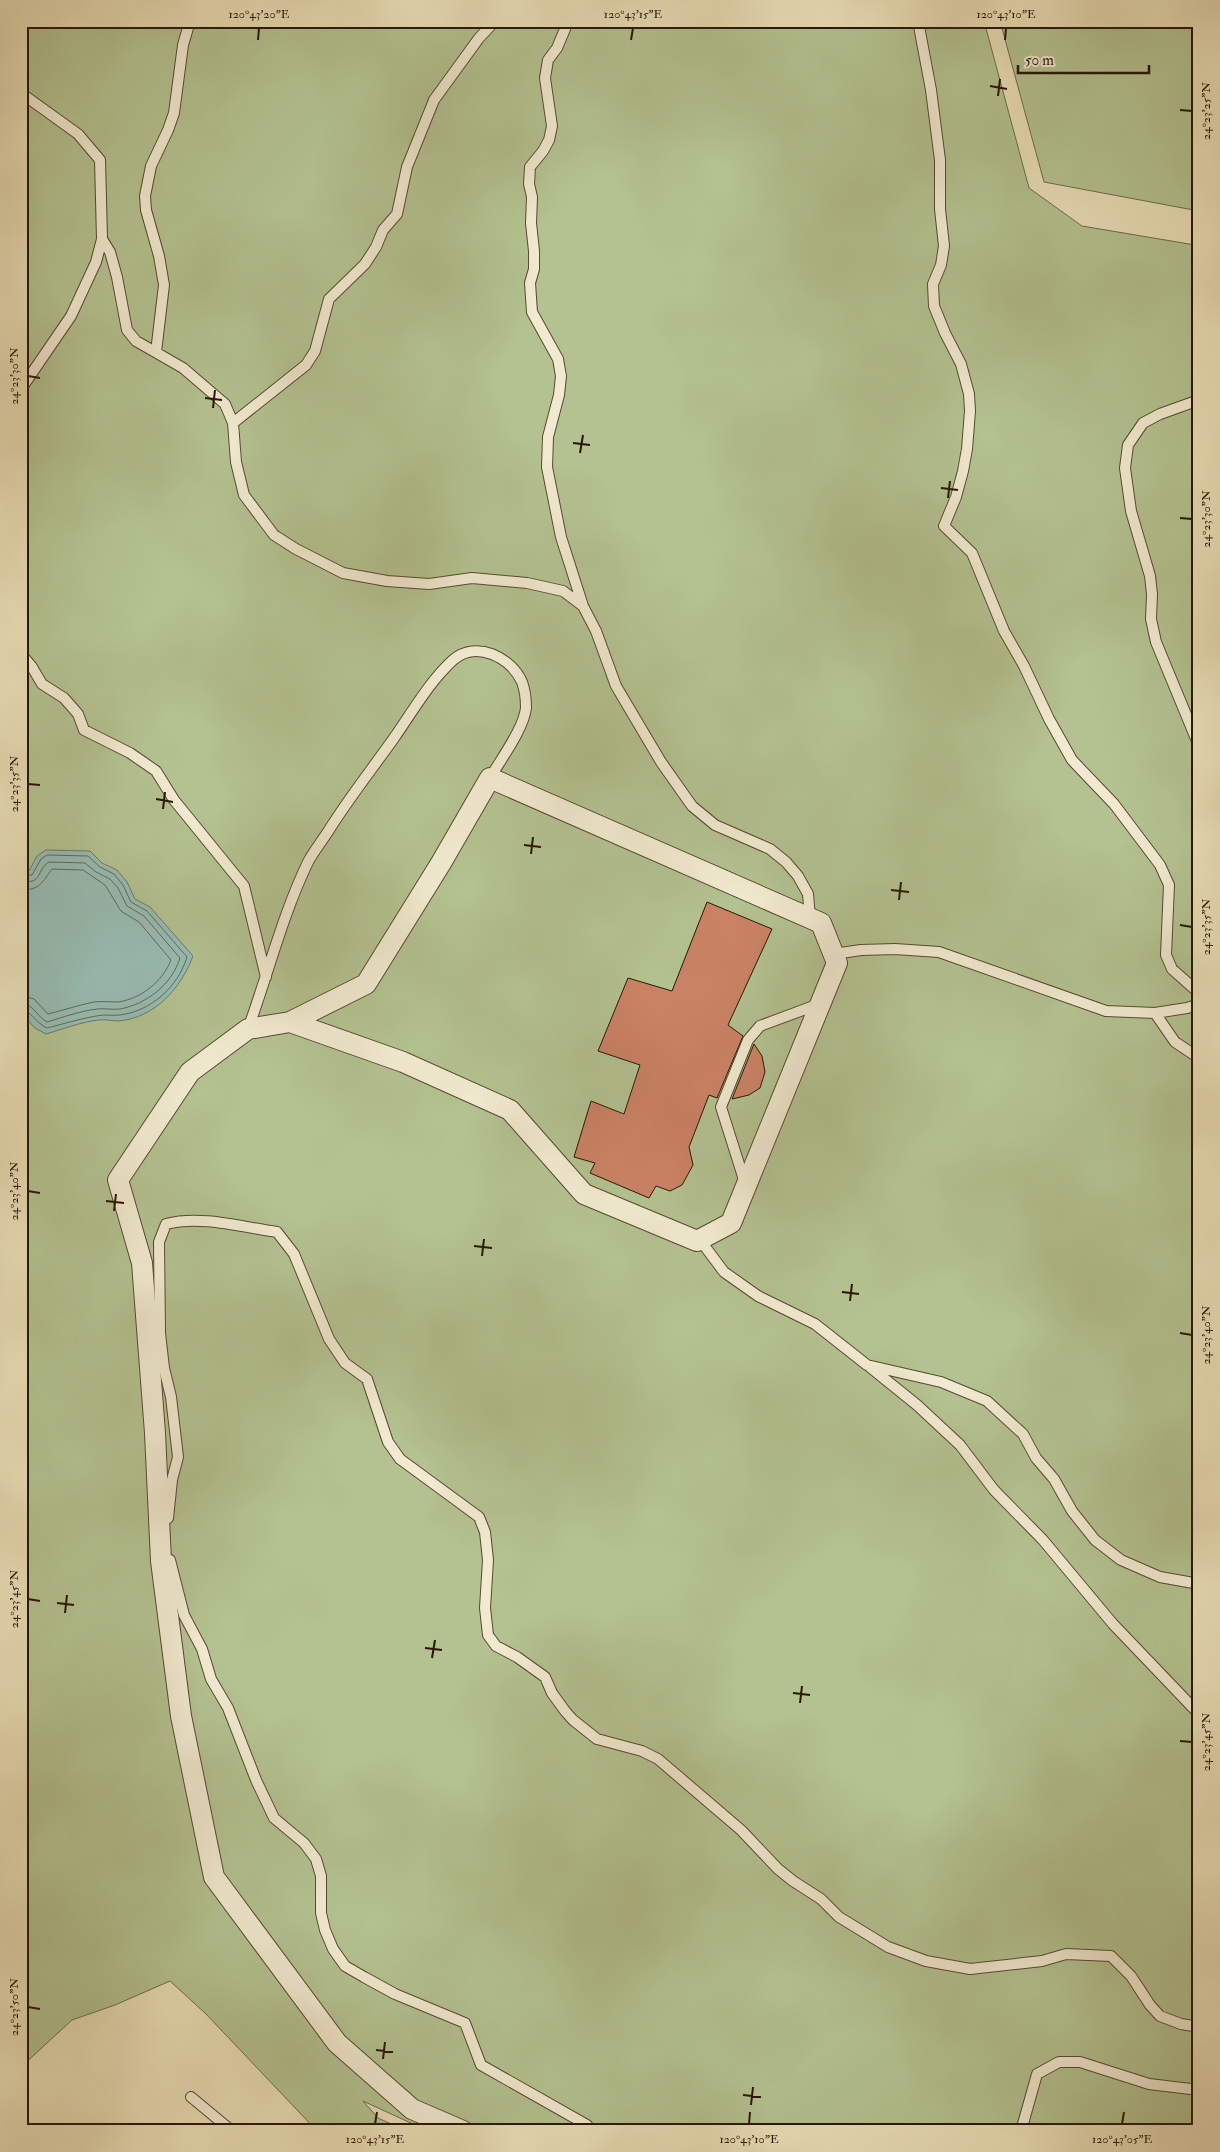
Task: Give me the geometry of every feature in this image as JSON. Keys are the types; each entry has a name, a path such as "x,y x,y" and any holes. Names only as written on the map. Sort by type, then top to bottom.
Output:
{"street":[{"path":"290,1022 403,1062 510,1110 584,1194 698,1241 731,1223 837,963 822,923 490,778 441,863 366,984 290,1022 248,1029 190,1072 118,1180 142,1263 155,1433 160,1561 181,1716 214,1877 336,2043 412,2109 463,2131"}],"lane":[{"path":"156,352 164,285 160,256 146,210 145,196 151,166 166,137 174,113 182,51 190,21"},
{"path":"232,423 306,365 314,350 329,300 365,264 383,230 398,214 407,167 434,100 479,38 495,21"},
{"path":"564,21 565,29 557,48 548,60 545,78 552,126 549,140 543,151 530,166 529,184 532,197 531,223 534,251 534,269 530,283 532,312 558,359 561,376 559,395 548,437 547,467 560,537 583,606 596,630 616,686 661,762 692,806 716,825 770,849 786,862 798,876 808,894 810,918"},
{"path":"918,21 931,90 940,160 940,209 944,246 941,265 933,284 934,306 960,364 969,394 970,411 963,471 956,497 944,526 972,553 1004,631 1072,760 1114,804 1160,864 1169,885 1166,954 1172,969 1199,994"},
{"path":"21,93 78,134 100,160 102,239 96,262 70,316 21,389"},
{"path":"102,239 110,252 117,277 127,330 136,341 182,368 225,404 232,423 236,462 244,494 274,535 296,549 343,573 387,581 429,584 472,578 527,583 563,591 583,606"},
{"path":"1199,400 1160,414 1143,423 1128,446 1125,468 1131,511 1150,576 1152,594 1151,619 1156,642 1199,746"},
{"path":"248,1029 286,916 309,861 346,802 426,688 454,659 472,651 496,655 506,662 522,681 525,694 526,708 523,724 490,778"},
{"path":"21,654 32,667 42,684 64,698 78,714 84,730 130,753 156,771 174,800 244,886 266,978"},
{"path":"834,954 887,950 939,952 1106,1011 1155,1013 1187,1008 1199,1004"},
{"path":"746,1186 721,1107 748,1040 760,1026 821,1003"},
{"path":"1155,1013 1175,1042 1199,1058"},
{"path":"590,2131 587,2125 481,2065 465,2023 395,1994 364,1977 345,1966 333,1949 325,1930 321,1913 321,1876 316,1858 304,1843 274,1818 256,1780 228,1708 211,1679 202,1649 184,1614 172,1570 167,1537 168,1509 172,1480 178,1457 171,1397 164,1368 160,1333 159,1242 166,1224 181,1220 277,1232 294,1254 329,1339 345,1363 366,1379 388,1442 400,1459 479,1517 485,1532 488,1560 485,1608 488,1635 496,1646 517,1657 546,1677 558,1703 573,1720 597,1739 642,1751 658,1759 741,1830 792,1881 821,1899 839,1917 853,1927 888,1947 926,1961 970,1968 1042,1961 1066,1954 1111,1956 1131,1976 1150,2005 1160,2016 1181,2024 1199,2027"},
{"path":"700,1240 724,1272 758,1296 815,1324 917,1405 960,1445 994,1490 1043,1540 1113,1624 1199,1714"},
{"path":"867,1365 941,1382 987,1401 1023,1434 1036,1458 1054,1479 1072,1511 1095,1540 1121,1560 1152,1574 1199,1584"},
{"path":"1021,2131 1038,2074 1058,2062 1080,2062 1149,2084 1199,2090"},
{"path":"191,2097 232,2131"}],"green space":[{"path":"21,21 984,21 1029,188 1082,226 1195,245 1199,250 1199,2131 428,2131 363,2101 378,2118 407,2131 317,2131 206,2014 170,1981 115,2005 72,2020 21,2067"},
{"path":"1000,21 1199,21 1199,211 1044,182"}],"water":[{"path":"46,850 90,851 102,863 117,870 127,882 135,899 150,907 193,956 174,990 155,1008 131,1019 92,1021 46,1034 35,1028 21,1013 21,870 29,871 37,856"}],"building":[{"path":"707,902 772,929 728,1025 743,1036 717,1098 709,1095 689,1147 693,1165 682,1185 670,1191 656,1186 649,1198 590,1173 595,1163 574,1157 591,1101 624,1114 640,1065 598,1051 628,978 672,991"},
{"path":"754,1044 762,1056 765,1072 760,1088 749,1095 732,1099"}]}
